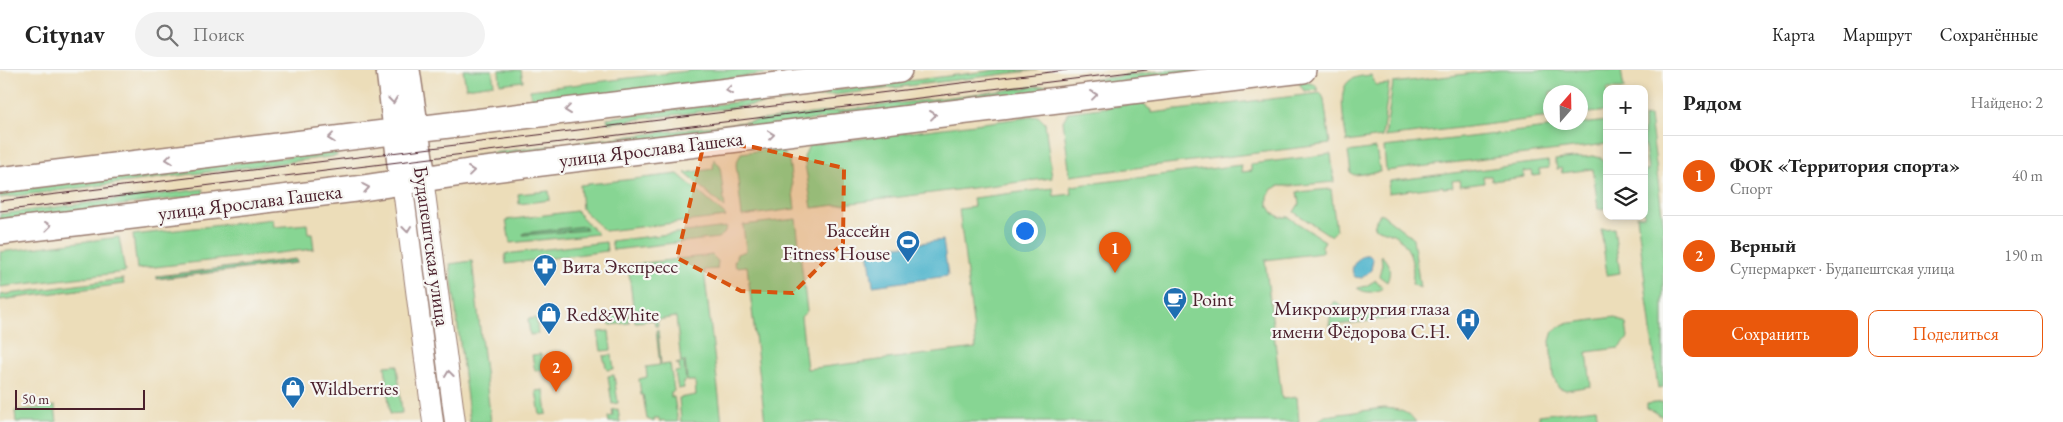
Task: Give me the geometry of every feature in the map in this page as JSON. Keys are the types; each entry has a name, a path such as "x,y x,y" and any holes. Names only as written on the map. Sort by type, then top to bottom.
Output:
{"street":[{"name":"Будапештская улица","path":"389,70 406,130"},
{"name":"Будапештская улица","path":"407,70 406,130 433,422"},
{"path":"0,180 899,70"},
{"name":"улица Ярослава Гашека","path":"0,232 1303,70"},
{"name":"Будапештская улица","path":"412,180 455,422"}],"highlighted area":[{"path":"704,143 753,147 844,168 843,243 793,293 741,291 677,258"}],"green space":[{"path":"463,70 492,70 494,84 466,88"},
{"path":"499,70 521,70 523,81 500,84"},
{"path":"695,70 796,70 532,103 530,90"},
{"path":"997,70 1037,70 608,123 607,118"},
{"path":"1171,70 1221,70 475,162 475,155"},
{"path":"1498,70 1621,70 1623,85 1603,85 1603,111 1588,113 1588,85 1543,85 1543,118 1385,137 1393,83"},
{"path":"1371,75 1376,85 1389,84 1382,137 1347,142 1342,102 1345,87 1353,79"},
{"path":"1299,83 1314,84 1319,90 1304,91"},
{"path":"1321,93 1324,99 1330,144 1070,176 1063,121 1068,112 1141,103 1151,110 1151,113"},
{"path":"1038,116 1045,123 1052,178 812,208 804,157 809,145"},
{"path":"1648,116 1650,116 1663,222 1663,388 1658,389 1637,220 1648,220"},
{"path":"1603,121 1603,144 1386,171 1384,147 1543,128 1543,130 1588,130 1588,123"},
{"path":"780,148 789,160 795,209 742,216 736,164 741,153"},
{"path":"1376,148 1380,172 1354,175 1351,173 1348,152"},
{"path":"336,151 337,156 0,198 0,192"},
{"path":"1331,154 1334,182 1279,186 1272,189 1268,197 1268,205 1273,213 1280,217 1288,217 1325,241 1322,246 1322,253 1265,260 1282,399 1297,397 1299,422 765,422 747,266 736,267 734,263 737,254 746,251 743,225 796,219 807,311 801,317 807,369 976,348 959,209 974,207 973,198 1053,188 1054,196 1072,194 1071,186 1241,165 1242,172 1251,171 1251,164"},
{"path":"1593,156 1601,158 1603,160 1603,208 1598,209 1593,169 1562,173 1561,168 1557,169 1555,160"},
{"path":"714,159 720,166 725,208 685,173 713,169"},
{"path":"1548,161 1549,168 1539,169 1540,175 1533,176 1532,171 1523,172 1524,177 1492,181 1491,176 1483,176 1484,183 1460,186 1459,180 1452,181 1453,187 1443,188 1443,186 1388,193 1390,181"},
{"path":"678,174 726,217 605,231 582,209 580,185"},
{"path":"203,189 204,195 0,220 0,214"},
{"path":"1331,189 1336,231 1331,236 1294,212 1299,204 1297,192"},
{"path":"549,191 550,200 519,204 518,194"},
{"path":"576,211 598,234 510,243 506,220"},
{"path":"1381,213 1413,238 1420,288 1412,284 1412,263 1404,243 1393,234 1374,227"},
{"path":"273,219 274,227 307,224 308,233 312,233 314,249 137,269 133,235"},
{"path":"585,226 586,230 523,235 524,233"},
{"path":"727,227 724,234 718,238 613,250 611,241"},
{"path":"1614,228 1620,273 1607,275 1601,229"},
{"path":"119,237 125,272 0,287 0,252"},
{"path":"606,242 607,251 506,264 505,254"},
{"path":"712,255 718,261 717,269 704,270 722,422 681,422 679,398 696,395 695,381 687,381 685,361 681,362 676,317 657,320 658,326 655,326 654,320 635,322 628,265"},
{"path":"1381,255 1389,267 1387,282 1379,276 1382,264"},
{"path":"296,259 297,263 157,279 157,276"},
{"path":"472,261 491,422 470,422 450,264"},
{"path":"123,279 124,284 0,300 0,295"},
{"path":"1376,280 1383,288 1370,292 1357,288 1366,286"},
{"path":"1335,301 1348,310 1362,315 1377,315 1393,310 1401,317 1329,326 1331,308"},
{"path":"628,311 629,323 611,325 598,315"},
{"path":"1615,317 1626,324 1628,338 1619,348 1587,352 1591,386 1566,390 1558,387 1553,376 1550,341 1553,331 1564,324"},
{"path":"536,318 538,334 530,335 528,319"},
{"path":"656,330 658,330 661,365 670,364 674,391 671,392 671,397 674,397 678,422 665,422 663,420 660,422 659,418 654,418 654,422 647,419 643,395 641,395 639,379 647,377 646,367 660,365"},
{"path":"609,331 611,350 601,351 598,332"},
{"path":"541,354 543,370 535,371 532,355"},
{"path":"612,355 614,369 607,370 603,356"},
{"path":"684,362 686,381 683,382 684,388 678,389 675,372 680,371 679,364 676,364"},
{"path":"397,365 402,413 390,414 385,366"},
{"path":"614,375 618,403 612,404 608,376"},
{"path":"544,390 547,414 540,415 536,391"},
{"path":"1663,402 1663,417 1647,408 1647,404"},
{"path":"55,406 57,422 16,422 15,411"},
{"path":"1384,408 1402,411 1416,422 1316,422 1325,416"},
{"path":"1596,408 1598,422 1539,422 1539,415"},
{"path":"618,409 620,422 609,422 608,417 613,416 612,410"}],"water":[{"name":"Бассейн Fitness House","path":"943,240 948,276 873,286 868,250"},
{"path":"1364,255 1369,255 1373,259 1371,270 1362,278 1355,277 1352,270 1353,267"}],"tram line":[{"path":"0,201 1067,70"},
{"path":"0,211 1147,70"}],"place":[{"name":"Бассейн Fitness House","path":"908,263"},
{"name":"ФОК «Территория спорта»","path":"1115,273"},
{"name":"Вита Экспресс","path":"545,287"},
{"name":"Point","path":"1175,320"},
{"name":"Red&White","path":"549,335"},
{"name":"Микрохирургия глаза имени Фёдорова С.Н.","path":"1468,341"},
{"name":"Верный","path":"556,392"},
{"name":"Wildberries","path":"293,409"}]}
